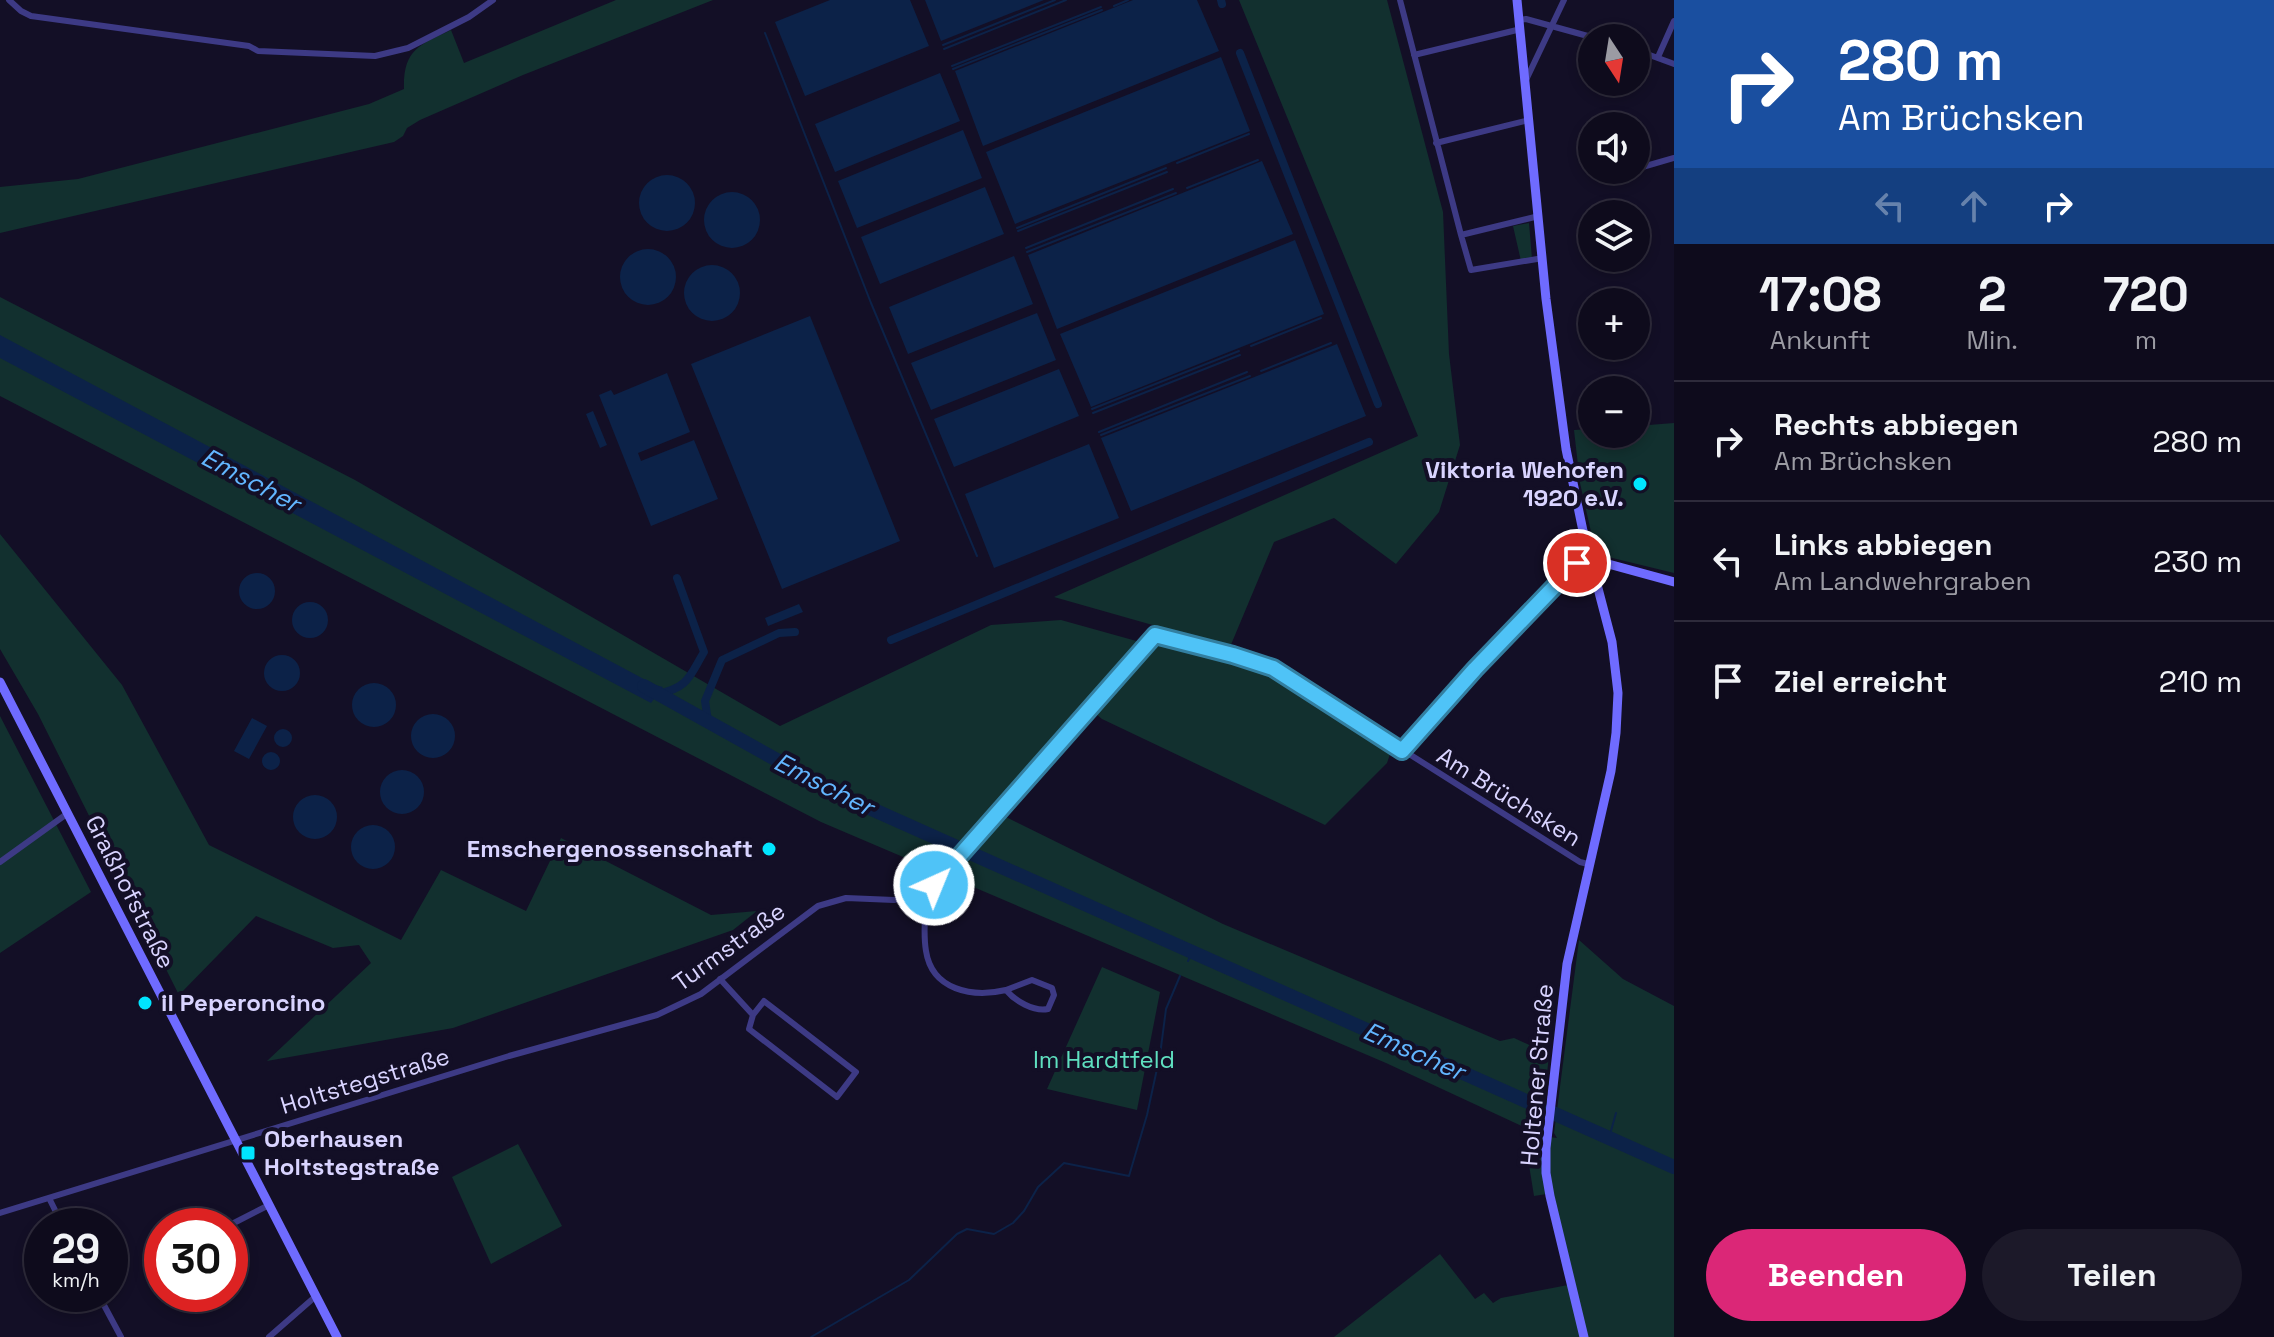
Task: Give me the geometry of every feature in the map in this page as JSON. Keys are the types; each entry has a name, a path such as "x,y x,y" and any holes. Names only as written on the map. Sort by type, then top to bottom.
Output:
{"main road":[{"name":"Holtener Straße","path":"1517,0 1566,449 1612,642 1618,712 1611,771 1567,964 1546,1163 1550,1196 1584,1337"},
{"path":"1590,559 1674,582"},
{"name":"Graßhofstraße","path":"0,682 337,1337"}],"street":[{"path":"9,0 31,16 249,46 258,51 375,56 408,48 469,17 493,0"},
{"path":"1400,0 1471,270 1543,259"},
{"path":"1526,80 1564,0"},
{"path":"1414,55 1521,24 1526,19 1578,33"},
{"path":"1658,57 1674,21"},
{"path":"1650,54 1674,64"},
{"path":"1436,143 1530,119"},
{"path":"1650,165 1674,158"},
{"path":"1461,235 1539,216"},
{"path":"1402,751 1475,669 1577,563 1590,559"},
{"name":"Am Brüchsken","path":"923,893 956,863 1155,635 1273,668 1460,789 1588,864"},
{"path":"0,862 68,813"},
{"path":"923,893 926,900 926,954 936,975 948,985 968,992 986,993 1006,990 1032,980 1052,988 1054,995 1048,1009 1040,1011 1012,998 1006,990"},
{"name":"Turmstraße","path":"509,1056 657,1015 701,994 818,906 846,898 894,900 923,893"},
{"path":"720,979 753,1015"},
{"path":"764,1001 856,1072 837,1097 749,1029 753,1015 764,1001"},
{"name":"Holtstegstraße","path":"0,1213 509,1056"},
{"path":"49,1198 54,1208"},
{"path":"248,1216 269,1205"},
{"path":"269,1337 316,1296"},
{"path":"108,1312 121,1337"}],"green space":[{"path":"616,0 713,0 523,75 420,120 394,142 0,233 0,187 78,179 369,104 404,89 406,65 415,50 451,30 464,63"},
{"path":"1239,0 1387,0 1443,212 1449,354 1460,445 1439,512 1396,564 1334,518 1274,542 1230,647 1054,597 1418,436"},
{"path":"1529,223 1532,259 1521,261 1513,226"},
{"path":"0,297 355,480 780,726 991,625 1061,620 1140,642 978,825 991,831 1004,816 1223,924 1500,1041 1514,1038 1549,1054 1541,1136 1557,1138 1554,1133 1579,940 1623,979 1674,1006 1674,1337 1334,1337 1440,1254 1475,1299 1484,1293 1493,1303 1501,1298 1573,1284 1553,1193 1534,1196 1529,1165 1532,1134 1539,1134 1386,1063 821,822 0,396"},
{"path":"1674,423 1674,573 1596,554 1580,483 1574,430 1578,430 1578,448 1650,448 1650,425"},
{"path":"0,534 122,685 209,845 401,940 441,870 526,911 561,838 711,915 757,911 733,930 453,1028 267,1061 371,963 359,945 333,948 256,916 179,995 38,714 0,649"},
{"path":"1160,643 1249,666 1271,676 1390,754 1387,763 1325,825 1102,719 1096,714"},
{"path":"0,716 91,892 0,953"},
{"name":"Im Hardtfeld","path":"1102,967 1160,992 1137,1110 1047,1089"},
{"path":"518,1144 562,1226 491,1264 452,1177"}],"water":[{"path":"830,0 910,0 929,46 805,96 775,22"},
{"path":"925,0 1044,0 941,41"},
{"path":"1133,0 1197,0 1219,51 983,146 955,71"},
{"path":"1221,57 1250,131 1015,224 986,152"},
{"path":"940,73 960,121 835,172 815,124"},
{"path":"963,130 982,178 857,228 838,181"},
{"path":"1262,161 1293,234 1057,329 1028,255"},
{"path":"667,175 687,183 695,203 687,223 667,231 647,223 639,203 647,183"},
{"path":"985,187 1004,234 880,284 861,237"},
{"path":"732,192 752,200 760,220 752,240 732,248 712,240 704,220 712,200"},
{"path":"1295,240 1324,314 1091,407 1060,334"},
{"path":"648,249 668,257 676,277 668,297 648,305 628,297 620,277 628,257"},
{"path":"1014,256 1033,304 908,354 889,307"},
{"path":"712,265 732,273 740,293 732,313 712,321 692,313 684,293 692,273"},
{"path":"1037,313 1056,360 931,410 911,363"},
{"path":"810,316 900,541 782,589 691,364"},
{"path":"0,335 663,687 651,703 0,358"},
{"path":"1337,344 1366,416 1131,511 1101,438"},
{"path":"1059,369 1079,416 954,467 934,419"},
{"path":"667,373 690,432 638,453 641,461 694,440 718,499 651,526 599,395 611,390 614,395"},
{"path":"593,411 607,445 600,448 586,414"},
{"path":"1089,444 1119,518 994,568 965,494"},
{"path":"257,573 270,578 275,591 270,604 257,609 244,604 239,591 244,578"},
{"path":"310,602 323,607 328,620 323,633 310,638 297,633 292,620 297,607"},
{"path":"799,604 803,612 768,626 765,618"},
{"path":"282,655 295,660 300,673 295,686 282,691 269,686 264,673 269,660"},
{"path":"374,683 389,690 396,705 389,720 374,727 359,720 352,705 359,690"},
{"path":"433,714 448,721 455,736 448,751 433,758 418,751 411,736 418,721"},
{"path":"252,718 267,726 249,759 234,751"},
{"path":"283,729 292,738 283,747 274,738"},
{"path":"271,752 280,761 271,770 262,761"},
{"path":"402,770 417,777 424,792 417,807 402,814 387,807 380,792 387,777"},
{"path":"315,795 330,802 337,817 330,832 315,839 300,832 293,817 300,802"},
{"path":"373,825 388,832 395,847 388,862 373,869 358,862 351,847 358,832"}],"waterway":[{"path":"943,45 1055,0"},
{"path":"944,49 1066,0"},
{"path":"1114,6 1128,0"},
{"path":"1221,0 1222,4"},
{"path":"952,66 1101,7"},
{"path":"953,69 1102,10"},
{"path":"765,33 871,303 977,556"},
{"path":"1240,53 1378,404"},
{"path":"1177,163 1249,134"},
{"path":"1187,188 1258,160"},
{"path":"1017,228 1166,168"},
{"path":"1018,231 1167,172"},
{"path":"1026,248 1173,189"},
{"path":"1027,252 1176,193"},
{"path":"1251,346 1321,318"},
{"path":"1261,371 1331,343"},
{"path":"1092,409 1239,351"},
{"path":"1093,413 1240,355"},
{"path":"1099,432 1247,372"},
{"path":"1101,435 1250,376"},
{"path":"891,640 1369,442"},
{"path":"658,694 682,684 704,652 677,578"},
{"path":"708,721 705,701 722,660 779,633 795,632"},
{"name":"Emscher","path":"644,686 838,794 1674,1167"},
{"path":"1188,961 1192,953"},
{"path":"811,1337 909,1280 957,1234 967,1229 994,1234 1013,1223 1038,1187 1064,1163 1129,1176 1147,1115 1166,1009 1180,976"},
{"path":"1609,1138 1616,1113"}],"place":[{"name":"Viktoria Wehofen 1920 e.V.","path":"1640,484"},
{"name":"Emschergenossenschaft","path":"769,849"},
{"name":"il Peperoncino","path":"145,1003"},
{"name":"Oberhausen Holtstegstraße","path":"248,1153"}],"route":[{"path":"934,885 1155,635 1273,668 1402,751 1475,669 1577,563"}]}
